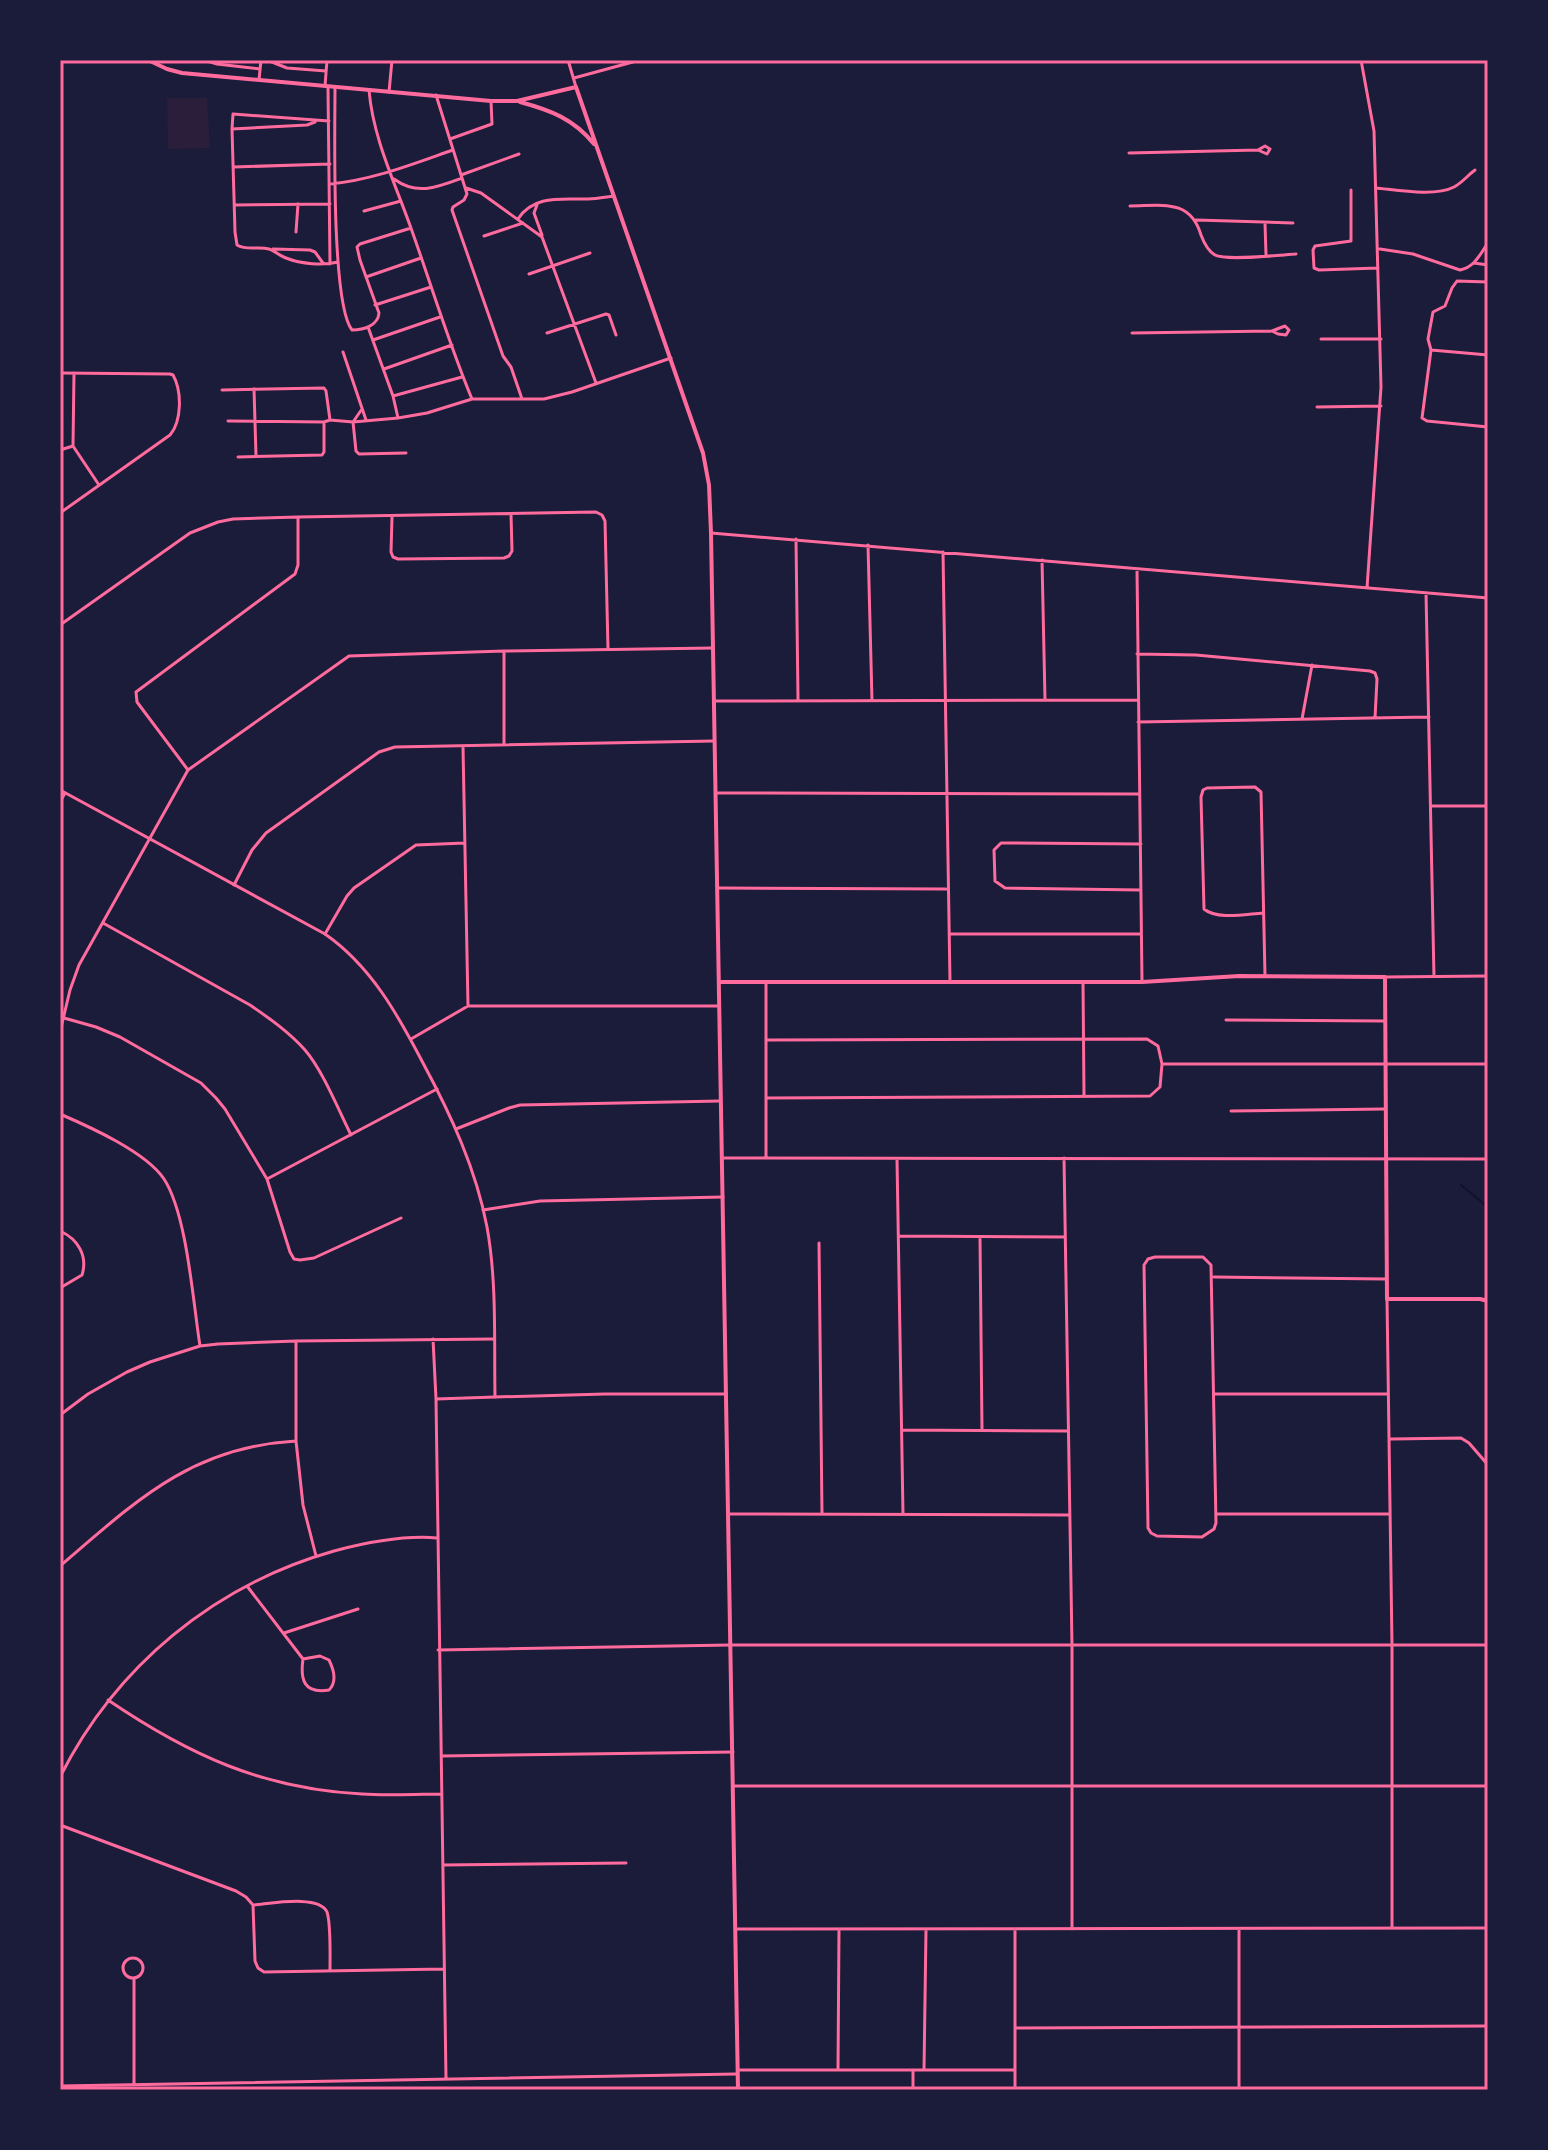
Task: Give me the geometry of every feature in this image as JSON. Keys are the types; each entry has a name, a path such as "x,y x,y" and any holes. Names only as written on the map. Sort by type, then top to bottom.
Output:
{"main road":[{"path":"148,60 182,73 491,101 517,101 576,87 705,463 711,533 715,701 738,2090"},
{"path":"517,101 544,108 571,121 598,149"},
{"path":"719,982 1142,982 1265,976 1385,977 1387,1299 1488,1301"}],"street":[{"path":"204,60 260,69"},
{"path":"259,80 264,60 297,70 326,71"},
{"path":"327,60 330,264"},
{"path":"389,92 392,60"},
{"path":"568,60 576,87"},
{"path":"574,78 640,60"},
{"path":"1361,60 1373,119 1381,339 1381,406 1367,588"},
{"path":"335,87 338,262 346,320 352,330 368,327 379,319 357,251 360,244 411,228"},
{"path":"369,90 374,126 440,317 472,399"},
{"path":"436,95 466,188 466,197 452,210 503,356 511,367 522,400"},
{"path":"450,139 492,124 491,101"},
{"path":"323,263 310,250 242,248 237,245 232,117 237,114 329,121"},
{"path":"232,129 307,125 317,121"},
{"path":"329,146 335,145"},
{"path":"330,184 353,182 453,150"},
{"path":"1129,153 1258,150"},
{"path":"393,178 412,189 434,188 519,154"},
{"path":"234,167 330,164"},
{"path":"1376,188 1444,191 1475,170"},
{"path":"466,188 481,193 542,237"},
{"path":"1351,190 1351,241 1315,246 1314,268 1379,268"},
{"path":"518,219 525,209 541,202 563,197 589,199 614,196"},
{"path":"364,211 401,201"},
{"path":"296,232 298,204"},
{"path":"235,205 330,204"},
{"path":"537,205 534,213 596,383"},
{"path":"1130,206 1179,207 1196,220 1204,242 1215,255 1296,254"},
{"path":"1196,220 1293,223"},
{"path":"331,221 337,221"},
{"path":"484,236 523,223"},
{"path":"1265,223 1266,255"},
{"path":"1378,249 1413,254 1456,269 1468,268 1488,243"},
{"path":"269,249 294,261 338,262"},
{"path":"529,274 590,253"},
{"path":"366,277 421,258"},
{"path":"1474,263 1488,265"},
{"path":"1488,282 1461,280 1455,283 1445,306 1433,312 1422,418 1451,425 1488,427"},
{"path":"375,305 431,287"},
{"path":"547,333 606,314 616,335"},
{"path":"373,340 440,317"},
{"path":"368,327 398,418"},
{"path":"1132,333 1272,331"},
{"path":"1321,339 1381,339"},
{"path":"384,369 452,345"},
{"path":"1431,350 1488,355"},
{"path":"343,352 366,420"},
{"path":"228,421 353,422 427,413 472,399 554,397 671,358"},
{"path":"60,373 170,374 177,383 177,422 170,435 60,513"},
{"path":"74,373 73,446 99,485"},
{"path":"393,396 462,377"},
{"path":"222,390 324,388 330,420"},
{"path":"254,389 256,456"},
{"path":"1317,407 1381,406"},
{"path":"362,409 353,422 356,451 359,454 406,453"},
{"path":"238,457 322,455 324,422"},
{"path":"60,450 73,446"},
{"path":"60,625 197,529 218,522 298,517 596,512 605,521 608,649"},
{"path":"392,517 391,552 398,559 504,558 512,551 511,514"},
{"path":"188,770 137,702 136,692 295,574 298,565 298,517"},
{"path":"711,533 1488,598"},
{"path":"796,539 798,701"},
{"path":"868,545 872,701"},
{"path":"943,552 950,982"},
{"path":"1042,560 1045,701"},
{"path":"1137,569 1142,982"},
{"path":"1426,593 1434,977"},
{"path":"60,1032 73,979 188,770 349,656 713,648"},
{"path":"504,651 504,745"},
{"path":"1137,654 1196,655 1370,671 1375,673 1377,679 1375,718"},
{"path":"1302,719 1312,665"},
{"path":"715,701 1138,700"},
{"path":"1138,722 1429,717"},
{"path":"234,885 252,850 266,833 379,752 395,747 715,741"},
{"path":"463,747 468,1006"},
{"path":"1263,913 1215,914 1204,909 1203,790 1212,787 1255,787 1261,792 1265,976"},
{"path":"60,802 62,792 325,934 366,970 411,1039 437,1089 456,1129 483,1210 490,1248 495,1397"},
{"path":"716,793 1139,794"},
{"path":"1431,806 1488,806"},
{"path":"325,934 354,888 408,849 424,843 465,843"},
{"path":"1141,844 1001,843 994,850 995,881 1005,888 1141,890"},
{"path":"718,888 947,889"},
{"path":"103,923 270,1018 311,1058 351,1135"},
{"path":"949,934 1141,934"},
{"path":"1385,977 1488,976"},
{"path":"766,982 766,1158"},
{"path":"1083,982 1084,1096"},
{"path":"411,1039 468,1006 720,1006"},
{"path":"64,1018 120,1037 201,1083 225,1109 267,1179 294,1259 314,1258 401,1218"},
{"path":"1226,1020 1384,1021"},
{"path":"766,1098 1150,1096 1160,1087 1162,1064 1158,1046 1147,1039 767,1040"},
{"path":"1162,1064 1488,1064"},
{"path":"267,1179 437,1089"},
{"path":"456,1129 520,1105 721,1101"},
{"path":"1231,1111 1384,1109"},
{"path":"60,1114 146,1159 163,1177 176,1202 200,1346"},
{"path":"722,1158 1488,1159"},
{"path":"1064,1158 1072,1646 1072,1929"},
{"path":"897,1159 903,1514"},
{"path":"483,1210 540,1201 723,1197"},
{"path":"60,1231 76,1240 85,1266 82,1275 60,1288"},
{"path":"899,1236 1065,1237"},
{"path":"980,1238 982,1429"},
{"path":"819,1243 822,1514"},
{"path":"1203,1257 1211,1265 1215,1394 1217,1514 1214,1529 1202,1537 1157,1536 1148,1528 1144,1265 1148,1259 1203,1257"},
{"path":"1213,1277 1386,1279"},
{"path":"1387,1299 1392,1928"},
{"path":"433,1339 446,2079"},
{"path":"60,1415 88,1394 127,1372 200,1346 296,1341 494,1339"},
{"path":"296,1341 296,1441 303,1505 316,1556"},
{"path":"436,1399 726,1394"},
{"path":"1215,1394 1388,1394"},
{"path":"902,1430 1068,1431"},
{"path":"1390,1439 1461,1438 1488,1465"},
{"path":"60,1566 141,1497 190,1467 235,1451 296,1441"},
{"path":"729,1514 1070,1515"},
{"path":"1217,1514 1391,1514"},
{"path":"60,1777 75,1748 128,1676 175,1631 206,1609 246,1585 316,1556 384,1540 437,1538"},
{"path":"246,1585 303,1659 303,1682 316,1691 329,1690 334,1674 329,1660 320,1656 303,1659"},
{"path":"284,1633 358,1609"},
{"path":"438,1650 730,1645 1488,1645"},
{"path":"108,1700 186,1748 276,1782 362,1794 441,1794"},
{"path":"441,1756 733,1752"},
{"path":"733,1786 1488,1786"},
{"path":"60,1825 246,1897 253,1905 253,1947 258,1968 264,1972 444,1969"},
{"path":"443,1865 626,1863"},
{"path":"253,1905 293,1901 322,1905 328,1922 330,1970"},
{"path":"736,1929 1488,1928"},
{"path":"838,2070 839,1929"},
{"path":"924,2070 926,1929"},
{"path":"1015,1929 1015,2090"},
{"path":"1239,1929 1239,2090"},
{"path":"135,1958 143,1966 141,1974 134,1978 126,1975 123,1967 127,1960 135,1958"},
{"path":"134,1978 134,2084"},
{"path":"1015,2028 1488,2026"},
{"path":"60,2086 838,2070 1015,2070"},
{"path":"913,2071 913,2090"}],"shaded area":[{"path":"167,98 207,98 210,148 168,149"}],"waterway":[{"path":"1461,1185 1488,1207"}]}
